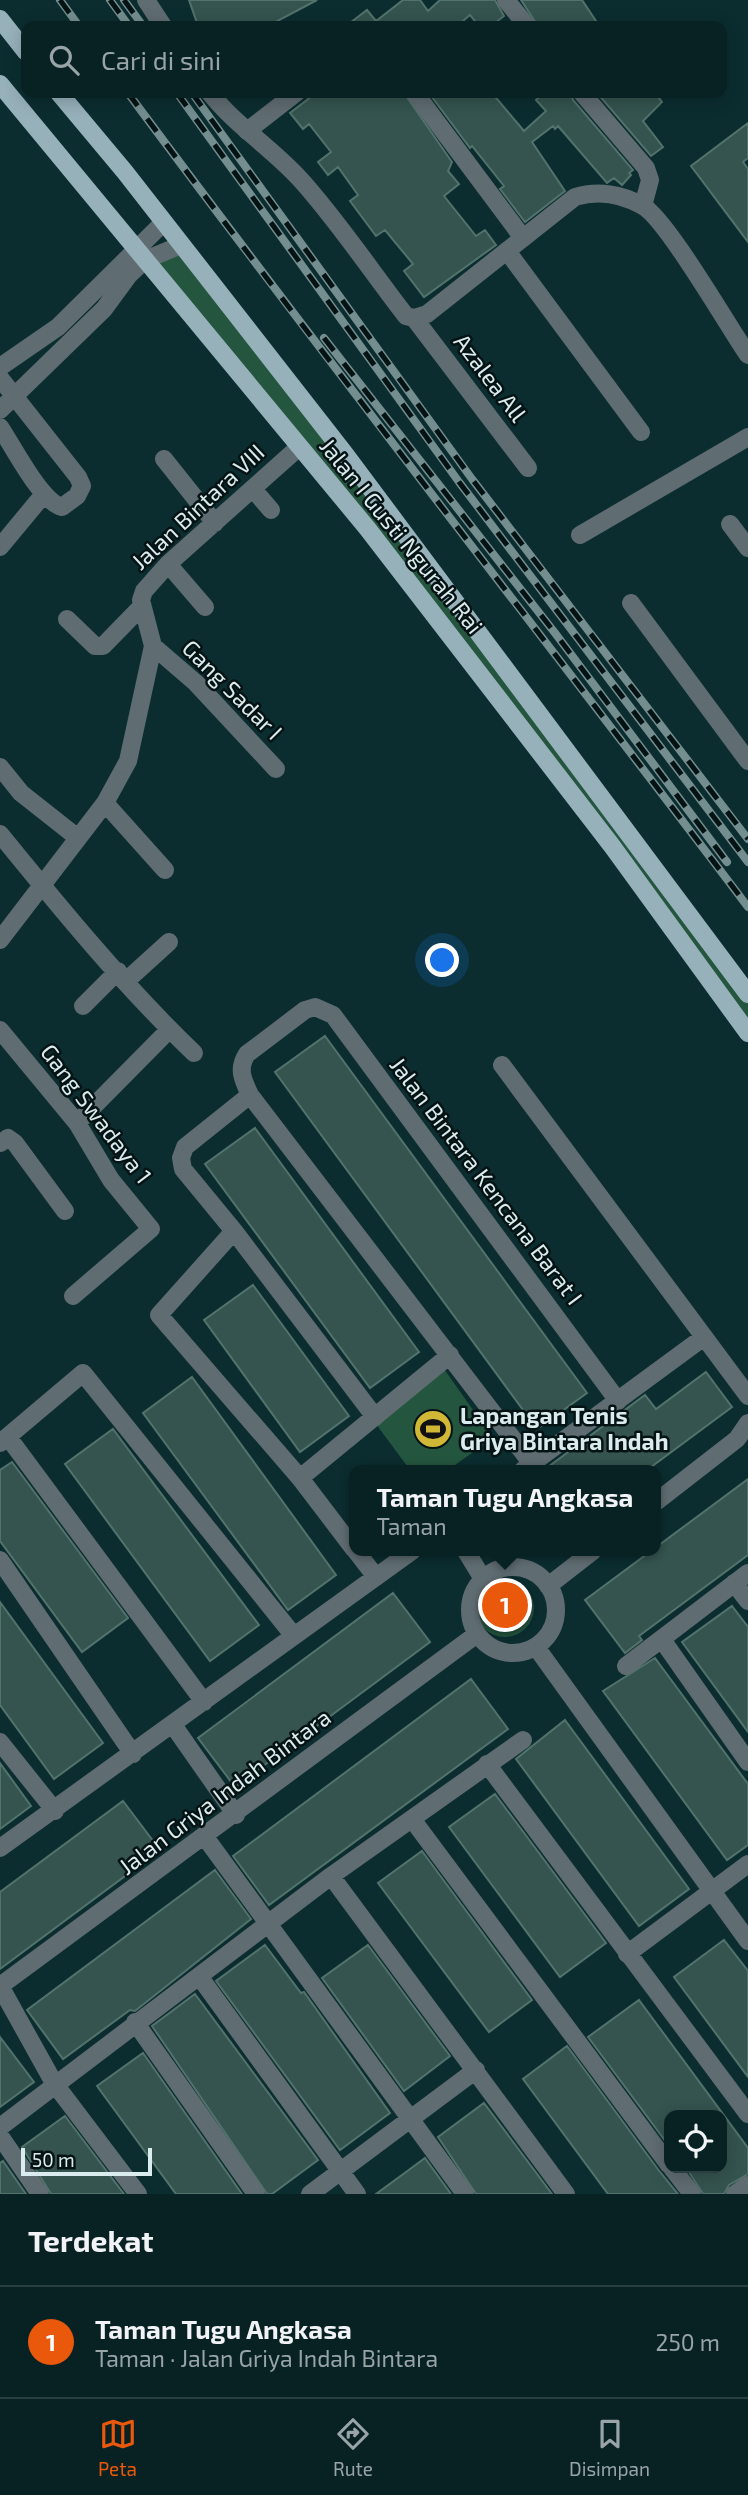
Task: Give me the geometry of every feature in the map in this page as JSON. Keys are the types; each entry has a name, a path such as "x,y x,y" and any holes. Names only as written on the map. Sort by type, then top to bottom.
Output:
{"main road":[{"path":"0,19 21,46"},
{"name":"Jalan I Gusti Ngurah Rai","path":"0,83 298,448 367,528 469,659 748,1032"},
{"name":"Jalan I Gusti Ngurah Rai","path":"63,98 345,454 748,994"}],"street":[{"path":"146,0 160,21"},
{"path":"506,0 523,21"},
{"name":"Azalea All","path":"215,98 300,179 406,316 414,318 528,468"},
{"path":"247,131 290,98"},
{"path":"419,98 523,238"},
{"path":"586,98 646,168 650,180 643,206"},
{"path":"414,318 427,314 560,207 588,194 618,195 643,206 665,229 748,355"},
{"path":"0,410 104,309 163,223"},
{"path":"0,367 58,327 141,255 181,245"},
{"path":"507,251 641,432"},
{"path":"0,378 82,486 78,496 62,507 55,505 44,494 0,427"},
{"path":"580,535 748,437"},
{"name":"Jalan Bintara VIII","path":"0,940 104,803 128,761 153,646 142,606 144,591 168,564 298,448"},
{"path":"163,459 215,523"},
{"path":"253,489 271,510"},
{"path":"0,547 44,494"},
{"path":"730,524 748,548"},
{"path":"168,564 205,607"},
{"path":"631,603 748,761"},
{"path":"67,619 95,646 103,646 142,606"},
{"name":"Gang Sadar I","path":"153,646 196,683 276,769"},
{"path":"0,767 23,795 78,838"},
{"path":"104,803 164,870"},
{"path":"0,834 42,886 170,1030 194,1053"},
{"path":"83,1006 169,942"},
{"name":"Jalan Bintara Kencana Barat I","path":"250,1095 241,1071 247,1054 305,1010 316,1007 333,1015 618,1401"},
{"name":"Gang Swadaya 1","path":"0,1030 77,1124 111,1180 151,1229 73,1296"},
{"path":"77,1124 170,1030"},
{"path":"502,1065 748,1396"},
{"path":"374,1417 234,1231 183,1169 181,1158 190,1142 250,1095 450,1355 526,1465"},
{"path":"0,1143 8,1138 15,1143 65,1212"},
{"path":"234,1231 159,1315 300,1478 349,1542"},
{"path":"530,1465 705,1338"},
{"path":"300,1478 450,1355"},
{"path":"204,1702 4,1440 83,1373 294,1636"},
{"path":"661,1498 743,1437 748,1423"},
{"path":"360,1556 376,1577"},
{"path":"0,1848 55,1811 405,1556"},
{"path":"469,1556 483,1579"},
{"path":"548,1586 587,1556"},
{"path":"0,1560 133,1754"},
{"path":"517,1568 537,1575 548,1586 556,1612 554,1625 536,1647 511,1653 498,1651 477,1634 471,1620 470,1606 474,1591 483,1579 495,1571 517,1568"},
{"path":"626,1666 663,1641 741,1578 748,1601"},
{"name":"Jalan Griya Indah Bintara","path":"0,1986 236,1815 477,1634"},
{"path":"663,1641 748,1762"},
{"path":"536,1647 748,1941"},
{"path":"173,1725 236,1815"},
{"path":"0,2127 54,2083 269,1925 331,1876 523,1740"},
{"path":"0,1742 55,1811"},
{"path":"487,1764 748,2115"},
{"path":"412,1819 664,2158"},
{"path":"205,1837 466,2194"},
{"path":"627,1954 748,1864"},
{"path":"331,1876 566,2194"},
{"path":"199,1976 357,2194"},
{"path":"0,1986 54,2083 138,2194"},
{"path":"135,2022 256,2194"},
{"path":"310,2194 408,2118 476,2070"},
{"path":"0,2136 40,2194"},
{"path":"676,2173 692,2194"},
{"path":"736,2194 748,2185"}],"green space":[{"path":"181,245 748,994 748,1033 649,899 145,260"},
{"name":"Lapangan Tenis Griya Bintara Indah","path":"444,1369 493,1438 455,1465 406,1465 373,1420"},
{"path":"499,1579 511,1579 526,1587 534,1602 534,1614 526,1629 511,1637 499,1637 484,1629 476,1614 476,1602 484,1587"}],"building":[{"path":"189,0 317,0 277,21 196,21"},
{"path":"403,0 420,0 428,11 440,0 495,0 504,16 498,21 475,21 470,15 463,21 376,21"},
{"path":"521,0 582,0 596,21 535,21"},
{"path":"367,10 376,21 353,21"},
{"path":"310,98 407,98 452,162 448,171 459,184 444,196 476,236 485,230 496,245 424,297 404,271 413,264 385,230 376,236 350,201 358,195 338,167 328,175 318,162 331,152 309,124 303,129 290,113"},
{"path":"433,98 496,98 524,131 546,111 536,100 538,98 572,98 633,170 622,185 614,178 607,183 558,126 555,129 553,126 532,142 565,191 525,222 500,189 504,186 472,146 470,148"},
{"path":"601,98 659,98 662,102 643,121 663,147 651,156"},
{"path":"748,123 748,158 743,162 748,169 748,242 691,166"},
{"path":"325,1036 587,1393 537,1429 275,1072"},
{"path":"255,1128 419,1352 370,1388 205,1164"},
{"path":"253,1285 349,1416 300,1452 204,1320"},
{"path":"706,1372 732,1407 654,1465 551,1465 645,1395 656,1409"},
{"path":"192,1377 336,1575 288,1610 143,1413"},
{"path":"113,1429 259,1625 210,1661 65,1464"},
{"path":"12,1462 128,1618 82,1652 0,1541 0,1470"},
{"path":"748,1479 748,1555 639,1636 642,1640 625,1653 585,1600 644,1556 661,1556 661,1544"},
{"path":"393,1593 430,1642 235,1787 198,1738"},
{"path":"0,1602 103,1743 54,1779 0,1705"},
{"path":"732,1606 748,1627 748,1732 682,1642"},
{"path":"655,1658 748,1784 748,1845 727,1860 603,1691"},
{"path":"471,1679 508,1729 269,1905 233,1856"},
{"path":"565,1720 689,1889 639,1926 516,1759"},
{"path":"0,1763 31,1806 0,1829"},
{"path":"495,1794 606,1943 560,1977 449,1827"},
{"path":"123,1801 160,1850 0,1969 0,1892"},
{"path":"422,1851 532,2000 489,2032 378,1883"},
{"path":"215,1870 251,1919 135,2011 130,2010 63,2059 27,2010"},
{"path":"724,1940 748,1971 748,2077 674,1977"},
{"path":"265,1945 301,1993 304,1992 390,2113 340,2150 216,1981"},
{"path":"368,1945 450,2056 404,2091 322,1978"},
{"path":"195,1994 318,2160 272,2194 267,2194 152,2026"},
{"path":"639,2000 720,2110 664,2110 664,2139 588,2037"},
{"path":"0,2037 34,2082 0,2107"},
{"path":"567,2046 678,2194 608,2194 523,2079"},
{"path":"143,2053 242,2194 176,2194 97,2086"},
{"path":"484,2103 552,2194 476,2194 438,2137"},
{"path":"65,2116 124,2194 51,2194 22,2147"},
{"path":"727,2119 748,2148 748,2174 729,2185 724,2194 703,2194 690,2173 727,2173"},
{"path":"425,2158 451,2194 376,2194 406,2172"},
{"path":"3,2161 26,2194 0,2194 0,2163"}],"railway":[{"path":"60,0 75,21"},
{"path":"110,0 125,21"},
{"path":"124,0 139,21"},
{"path":"132,98 748,907"},
{"path":"181,98 459,482 748,862"},
{"path":"196,98 472,479 748,839"},
{"path":"324,338 555,633 727,862"}],"place":[{"name":"Lapangan Tenis Griya Bintara Indah","path":"433,1429"},
{"name":"Taman Tugu Angkasa","path":"505,1605"}]}
